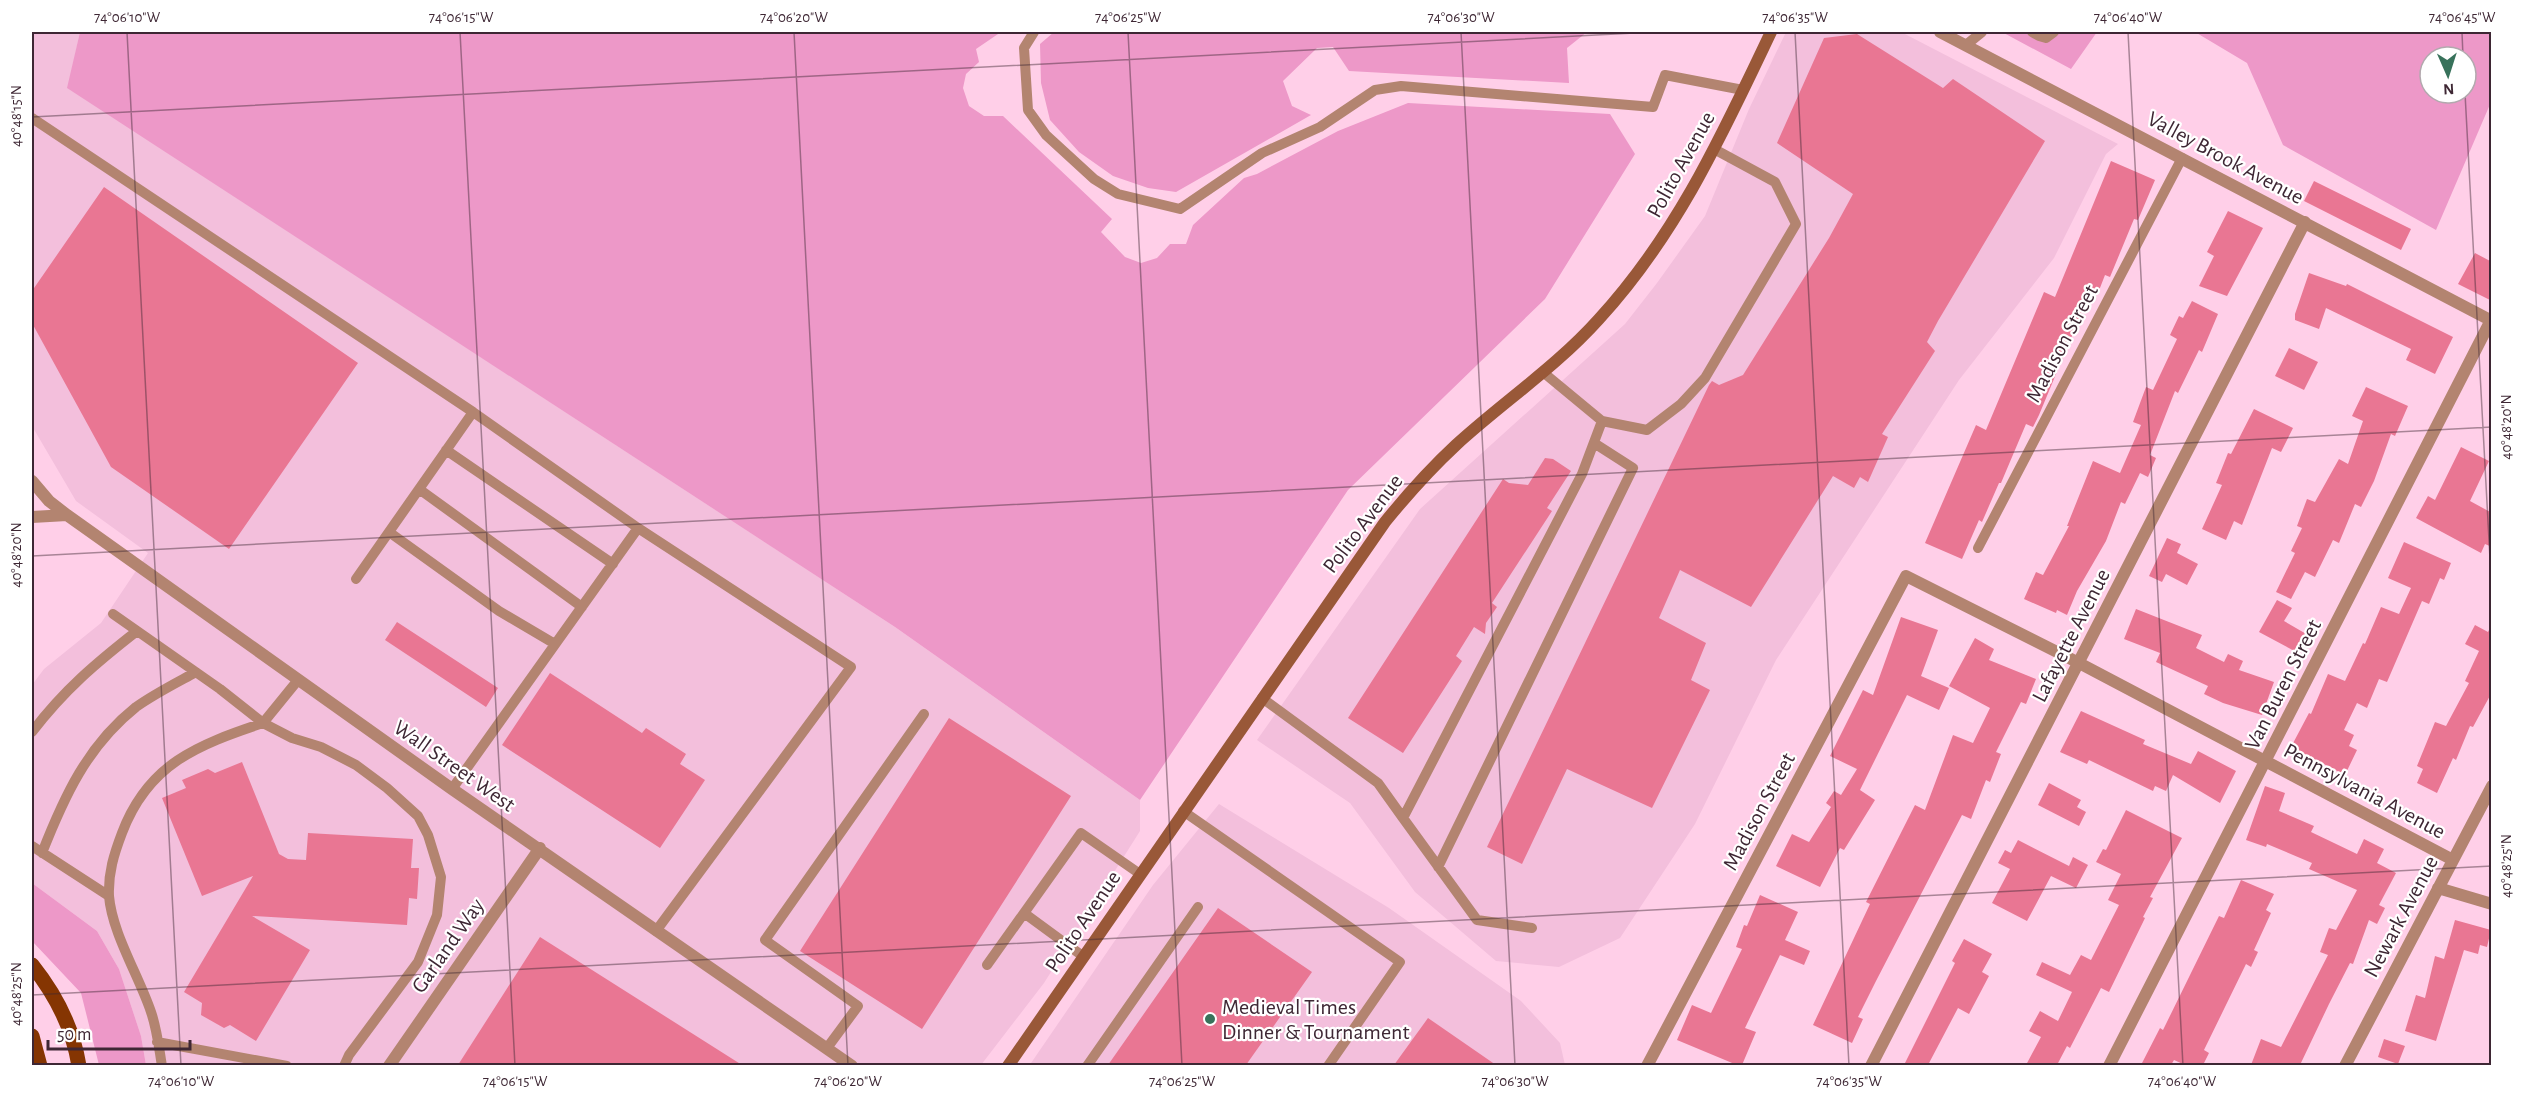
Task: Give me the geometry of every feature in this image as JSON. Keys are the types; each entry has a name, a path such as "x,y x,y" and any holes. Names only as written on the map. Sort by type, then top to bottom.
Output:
{"main road":[{"path":"32,965 60,1007 79,1065"},
{"path":"32,1036 40,1065"}],"street":[{"name":"Polito Avenue","path":"1008,1065 1385,522 1422,478 1457,444 1544,373 1599,319 1640,271 1676,219 1714,149 1771,32"},
{"name":"Valley Brook Avenue","path":"1940,32 2491,320"},
{"name":"Lafayette Avenue","path":"1871,1065 2305,222"},
{"name":"Van Buren Street","path":"2109,1065 2491,320"},
{"name":"Wall Street West","path":"32,481 49,501 67,515 298,680 656,931 852,1065"},
{"path":"32,517 67,515"},
{"name":"Pennsylvania Avenue","path":"1906,576 2079,663 2453,860"},
{"name":"Madison Street","path":"1647,1065 1906,576"},
{"name":"Newark Avenue","path":"2345,1065 2492,786"},
{"name":"Garland Way","path":"389,1065 540,848"},
{"path":"2438,888 2492,904"}],"lane":[{"path":"1034,32 1024,48 1028,110 1046,135 1094,179 1118,194 1180,209 1262,153 1320,127 1375,90 1401,86 1653,107 1665,75 1743,90"},
{"path":"1966,45 1982,32"},
{"path":"2032,32 2046,38 2054,32"},
{"path":"32,118 472,412 638,528 851,667 656,931"},
{"path":"1544,373 1602,421 1647,430 1681,404 1705,378 1796,224 1775,182 1714,149"},
{"name":"Madison Street","path":"1978,548 2182,158"},
{"path":"356,579 472,412"},
{"path":"1403,818 1582,474 1602,421"},
{"path":"1438,867 1633,468 1594,442"},
{"path":"446,450 613,564"},
{"path":"419,489 582,608"},
{"path":"452,789 638,528"},
{"path":"389,532 499,611 555,644"},
{"path":"114,614 263,723 292,738 321,747 356,765 418,816 428,835 441,877 437,915 418,962 344,1065"},
{"path":"32,732 56,699 137,631"},
{"path":"42,854 63,800 94,748 136,707 196,672"},
{"path":"162,1065 152,1013 116,923 109,896 111,861 128,816 147,786 178,759 208,741 263,723 298,680"},
{"path":"1262,698 1378,783 1477,920 1532,928"},
{"path":"827,1048 858,1006 765,940 924,714"},
{"path":"1184,811 1400,962 1328,1065"},
{"path":"987,965 1081,833 1140,874"},
{"path":"32,846 109,896"},
{"path":"1087,1065 1198,907"},
{"path":"1024,913 1084,957"},
{"path":"158,1042 287,1065"}],"shaded area":[{"path":"32,32 80,32 68,88 895,627 1140,800 1140,831 1044,983 981,1065 146,1065 141,1036 119,969 97,931 32,883 32,685 44,669 101,623 148,553 76,501 32,426"},
{"path":"80,32 1001,32 976,49 979,62 966,74 963,88 969,106 984,116 1003,116 1112,219 1101,232 1125,257 1141,263 1157,258 1170,244 1186,244 1193,225 1244,178 1257,174 1338,131 1408,103 1610,114 1635,154 1545,299 1348,490 1140,800 895,627 67,88"},
{"path":"1054,32 1587,32 1567,48 1569,83 1349,71 1333,47 1317,48 1283,81 1292,106 1311,115 1176,192 1148,188 1113,176 1079,152 1050,120 1041,83 1040,44"},
{"path":"1786,32 1901,32 2118,144 2106,154 2054,258 1959,380 1776,660 1695,824 1620,938 1559,967 1496,961 1415,892 1350,803 1257,740 1420,509 1625,324 1657,283 1705,216 1749,109"},
{"path":"2002,32 2097,32 2071,69"},
{"path":"2195,32 2491,32 2491,102 2436,230 2283,145 2247,63"},
{"path":"1219,804 1389,908 1521,1001 1560,1043 1565,1065 1029,1066 1153,885"},
{"path":"32,883 97,931 119,969 141,1036 146,1065 99,1065 81,993 32,941"}],"building":[{"path":"1857,34 1943,88 1953,79 2045,141 1927,342 1935,351 1882,434 1888,437 1868,482 1860,477 1854,488 1833,476 1751,607 1680,570 1659,618 1706,643 1691,680 1710,690 1652,808 1567,769 1522,864 1487,847 1709,385 1712,381 1719,385 1743,375 1829,238 1853,194 1777,143 1824,38"},
{"path":"2111,161 2155,180 2138,220 2134,219 2110,277 2105,275 2098,293 2091,290 2039,415 2033,427 2026,424 2001,483 1982,522 1979,520 1962,559 1925,543 1976,425 1986,430 2044,292 2055,297"},
{"path":"2314,181 2411,229 2401,250 2304,201"},
{"path":"104,187 358,363 229,549 111,467 32,323 32,291"},
{"path":"2228,211 2263,228 2227,296 2199,286 2214,256 2207,252"},
{"path":"2475,253 2492,262 2492,301 2458,284"},
{"path":"2309,273 2346,286 2347,284 2453,337 2435,374 2406,360 2411,349 2326,308 2319,329 2295,320"},
{"path":"2192,301 2218,314 2202,352 2199,350 2178,393 2175,391 2150,455 2156,458 2148,477 2140,473 2125,504 2121,502 2106,541 2077,591 2067,615 2057,610 2056,613 2024,599 2036,572 2043,575 2069,526 2067,526 2093,461 2120,473 2141,425 2133,422 2146,387 2153,390 2177,339 2170,335 2179,316 2183,318"},
{"path":"2289,348 2318,362 2304,390 2275,376"},
{"path":"2366,387 2408,406 2395,436 2391,434 2374,481 2361,507 2355,504 2339,543 2333,540 2315,577 2305,572 2291,599 2276,592 2295,553 2291,551 2302,528 2297,526 2307,499 2315,502 2339,459 2348,464 2363,421 2352,416"},
{"path":"2254,409 2293,428 2281,452 2272,448 2242,525 2234,521 2226,540 2202,529 2222,485 2216,483 2228,453 2231,454"},
{"path":"2461,447 2489,461 2470,501 2492,513 2492,547 2485,544 2481,553 2416,518 2428,496 2435,500"},
{"path":"1545,458 1553,459 1571,471 1547,508 1552,511 1492,603 1497,607 1486,623 1485,634 1474,627 1456,656 1462,661 1403,753 1348,718 1503,479 1509,483 1528,485"},
{"path":"2167,538 2181,544 2177,553 2198,564 2187,585 2166,574 2162,582 2149,576"},
{"path":"2404,542 2451,563 2444,580 2440,578 2429,604 2422,601 2387,682 2379,679 2367,708 2357,703 2344,730 2354,735 2349,746 2357,750 2345,775 2291,747 2309,713 2311,714 2328,674 2345,681 2381,607 2399,614 2411,588 2388,578"},
{"path":"2277,600 2292,608 2284,621 2308,635 2298,653 2259,632"},
{"path":"2136,609 2202,635 2196,648 2224,662 2228,654 2243,661 2239,670 2274,682 2262,715 2223,703 2204,694 2208,686 2156,662 2160,653 2124,639"},
{"path":"1901,617 1938,630 1921,676 1949,688 1939,710 1907,695 1860,790 1875,800 1844,850 1840,848 1820,887 1776,866 1792,834 1809,842 1831,807 1826,803 1834,791 1841,795 1857,769 1830,756 1863,690 1873,695"},
{"path":"397,622 498,688 486,707 385,640"},
{"path":"2492,624 2492,692 2473,727 2470,726 2456,760 2453,758 2437,793 2417,783 2423,769 2417,766 2435,722 2446,726 2469,683 2465,681 2479,651 2465,644 2475,625 2488,632"},
{"path":"1975,638 1994,649 1989,660 2036,679 2026,704 2021,702 1996,752 2001,754 1990,782 1986,780 1971,819 1962,815 1876,981 1858,1017 1863,1019 1852,1043 1813,1025 1870,904 1866,902 1915,805 1925,810 1953,735 1973,743 1990,708 1949,686"},
{"path":"550,673 642,733 646,728 686,754 680,764 705,780 660,848 502,745"},
{"path":"2081,711 2145,740 2143,744 2191,764 2198,751 2236,771 2220,803 2173,775 2166,791 2155,786 2153,791 2089,760 2087,764 2060,752"},
{"path":"949,718 1071,796 922,1029 800,951"},
{"path":"242,762 279,854 288,859 306,860 308,833 413,839 411,868 419,868 417,899 409,898 407,925 252,916 310,950 256,1041 230,1025 224,1028 201,1015 202,1003 184,992 253,876 202,896 162,798 186,788 182,780 208,769 215,773"},
{"path":"2049,783 2081,800 2077,807 2086,812 2079,826 2038,805"},
{"path":"2265,786 2285,793 2279,811 2314,826 2311,832 2357,854 2364,839 2384,849 2377,863 2396,873 2379,905 2385,908 2377,924 2369,920 2353,964 2350,963 2300,1065 2251,1065 2261,1039 2281,1047 2328,955 2320,952 2329,928 2336,930 2357,890 2309,869 2312,863 2267,844 2266,847 2246,840"},
{"path":"2126,810 2182,838 2150,897 2153,898 2143,917 2145,918 2109,992 2101,988 2070,1048 2067,1046 2057,1065 2026,1065 2041,1037 2029,1031 2040,1011 2058,1021 2072,992 2036,975 2042,962 2070,975 2081,955 2091,960 2119,905 2108,900 2121,874 2096,862 2103,849 2106,850"},
{"path":"2018,840 2069,866 2073,857 2088,865 2076,888 2051,876 2027,921 1992,903 2010,869 1998,863 2005,850 2011,853"},
{"path":"2241,880 2274,894 2266,910 2271,913 2254,950 2258,952 2251,967 2246,964 2204,1050 2209,1053 2203,1065 2185,1065 2174,1060 2171,1065 2141,1065 2160,1028 2163,1030 2219,916 2224,918"},
{"path":"1760,895 1798,912 1785,940 1810,951 1804,965 1780,955 1745,1028 1756,1032 1742,1065 1737,1065 1677,1040 1692,1005 1711,1013 1742,949 1736,947 1744,925 1747,926"},
{"name":"Medieval Times Dinner & Tournament","path":"1218,908 1312,972 1246,1065 1108,1065"},
{"path":"2455,920 2491,930 2487,947 2480,945 2478,954 2464,950 2436,1041 2405,1031 2416,995 2425,998 2435,956 2444,959"},
{"path":"540,937 742,1065 458,1065"},
{"path":"1964,939 1992,954 1982,972 1989,976 1969,1014 1958,1008 1928,1065 1904,1065 1955,963 1952,961"},
{"path":"1428,1018 1496,1065 1394,1065"},
{"path":"2384,1039 2405,1046 2398,1064 2378,1057"}],"place":[{"name":"Medieval Times Dinner & Tournament","path":"1210,1019"}]}
